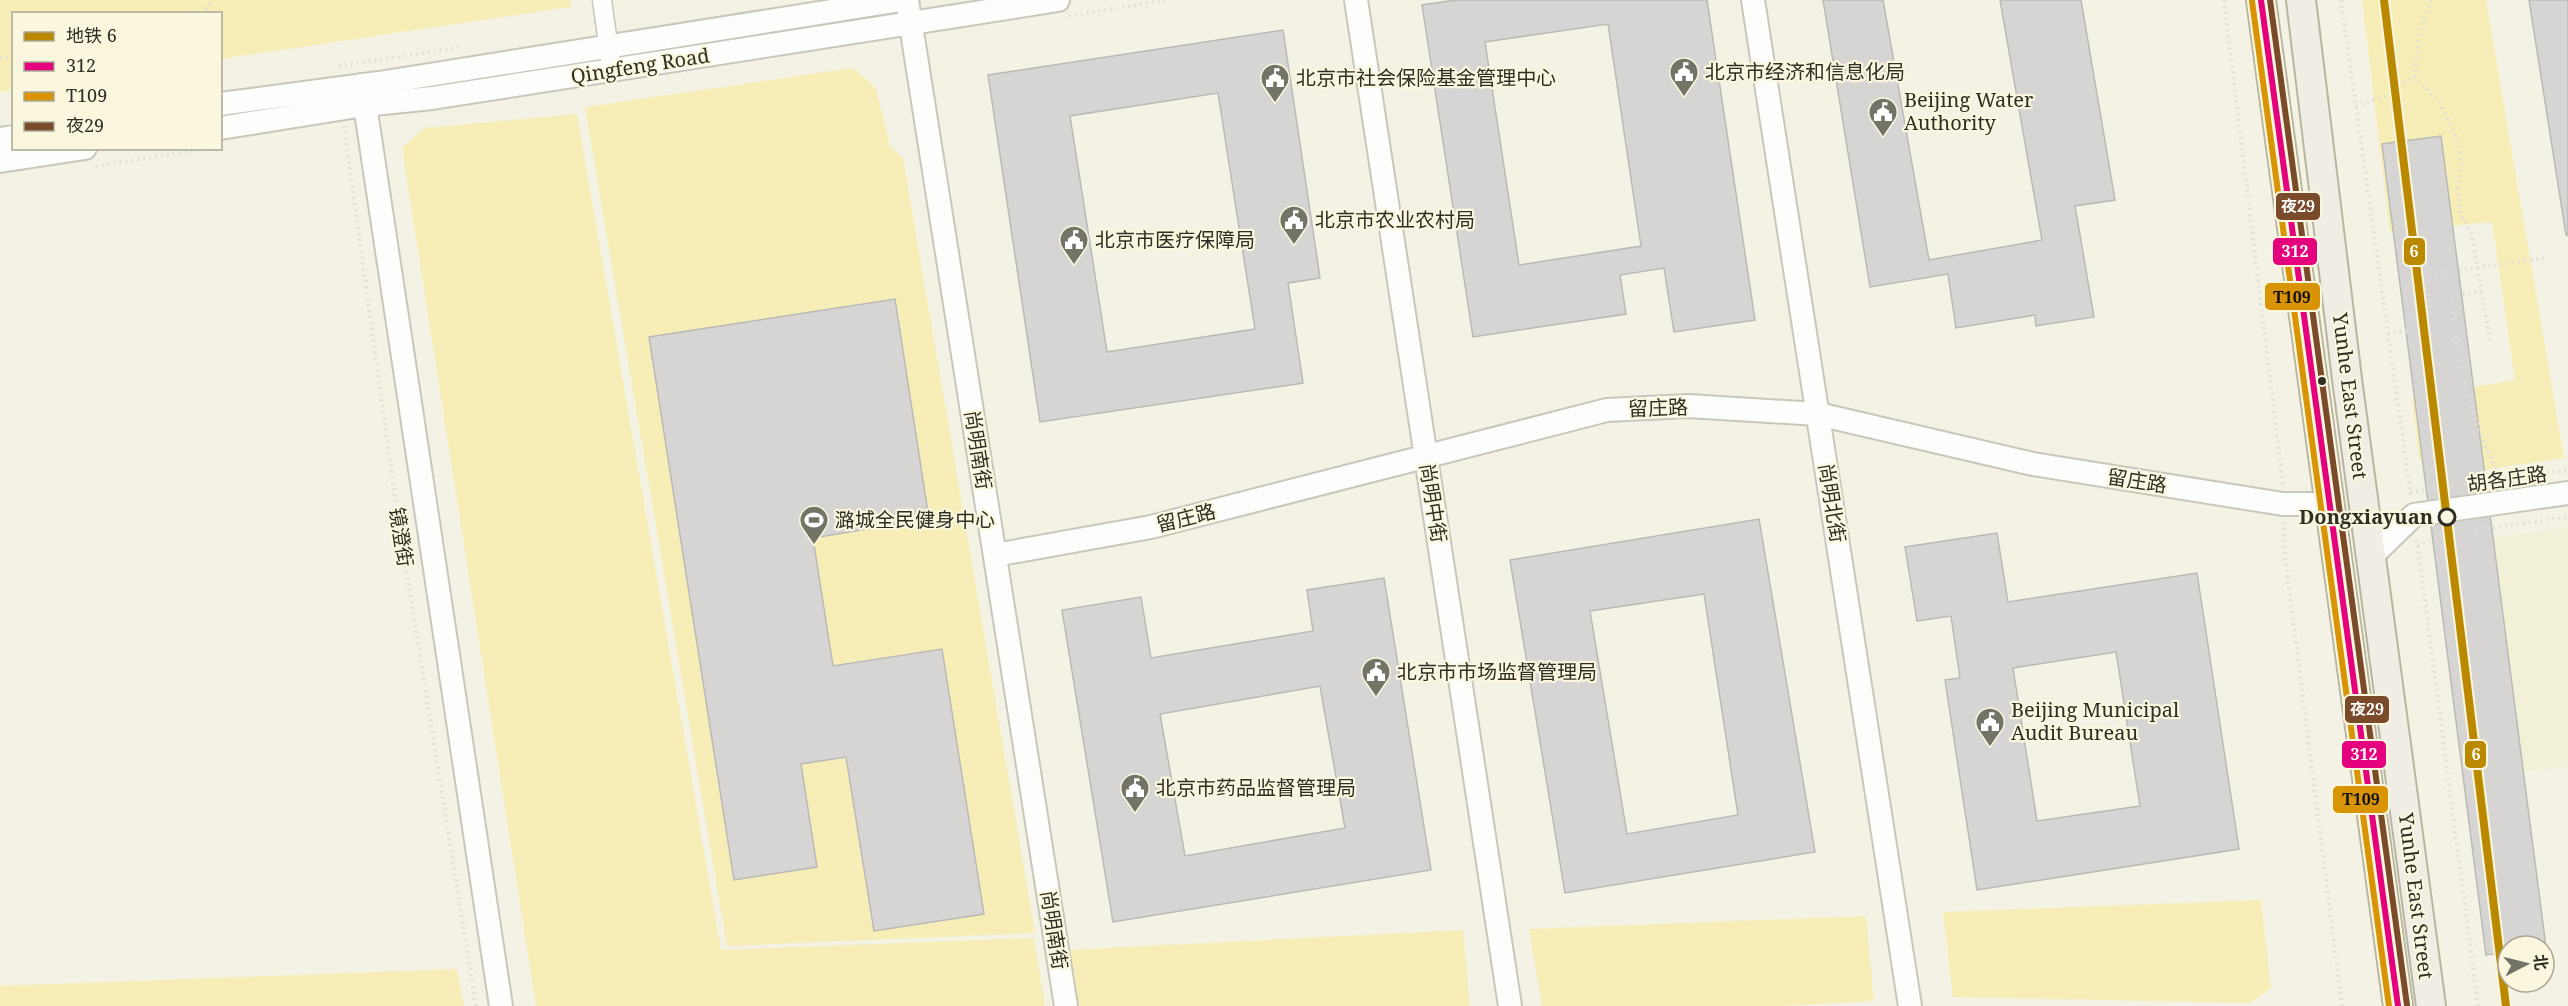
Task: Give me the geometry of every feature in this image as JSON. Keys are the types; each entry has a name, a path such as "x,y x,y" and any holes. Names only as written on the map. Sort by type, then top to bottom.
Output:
{"main road":[{"name":"Yunhe East Street","path":"2261,0 2398,1006"},
{"name":"Yunhe East Street","path":"2301,0 2430,1006"}],"street":[{"path":"602,0 612,70"},
{"name":"Qingfeng Road","path":"222,128 340,109 363,95 609,46 901,0"},
{"name":"尚明南街","path":"907,0 1066,1006"},
{"name":"Qingfeng Road","path":"222,104 363,95 432,98 1058,0"},
{"name":"尚明中街","path":"1356,0 1510,1006"},
{"name":"尚明北街","path":"1753,0 1910,1006"},
{"name":"镜澄街","path":"363,95 501,1006"},
{"path":"0,161 87,158"},
{"name":"留庄路","path":"995,555 1151,527 1607,410 1688,406 1818,414 2033,464 2283,504 2330,504"},
{"name":"胡各庄路","path":"2372,558 2414,515 2568,493"}],"path":[{"path":"204,12 213,0"},
{"path":"2431,0 2418,39 2415,76 2439,102 2455,134 2462,162 2458,186 2460,213 2472,235 2490,340"},
{"path":"2356,107 2387,95 2415,76"},
{"name":"镜澄街","path":"340,109 397,512 476,1006"},
{"path":"87,158 189,150"},
{"path":"2388,334 2411,330 2415,318 2432,315 2426,275 2544,258"},
{"path":"2482,291 2451,296 2460,373 2486,448 2501,479"},
{"name":"胡各庄路","path":"2410,492 2568,470"},
{"path":"2418,546 2443,535 2568,517"}],"shaded area":[{"path":"0,0 570,0 571,7 222,59 222,12 12,12 12,90 0,92"},
{"path":"2362,0 2486,0 2564,458 2436,477 2419,459 2412,397 2515,380 2492,222 2390,232"},
{"name":"潞城全民健身中心","path":"853,68 876,88 890,146 903,158 1035,933 727,946 585,107"},
{"path":"577,114 721,950 1034,938 1045,1006 536,1006 402,148 424,128"},
{"path":"2568,527 2568,766 2473,779 2445,545"},
{"path":"2261,900 2271,988 2250,1003 1953,997 1943,912"},
{"path":"1866,916 1874,1001 1784,1006 1542,1006 1529,929"},
{"path":"1463,930 1470,1006 1077,1006 1068,950"},
{"path":"457,969 464,1006 0,1006 0,986"}],"building":[{"path":"1456,0 1707,0 1755,320 1674,332 1664,268 1620,275 1626,314 1473,337 1422,5","holes":["1608,24 1641,246 1519,265 1485,42"]},
{"path":"1823,0 1883,0 1929,260 2042,240 2000,0 2081,0 2115,200 2075,206 2094,317 2036,326 2035,315 1956,328 1948,274 1870,287"},
{"path":"2529,0 2568,0 2568,235 2566,235"},
{"path":"1283,30 1320,278 1288,283 1303,383 1040,422 988,75","holes":["1218,93 1255,329 1107,352 1070,116"]},
{"name":"Dongxiayuan","path":"2441,136 2544,934 2496,934 2496,954 2486,955 2382,144"},
{"path":"895,299 929,519 813,538 833,666 942,649 984,914 874,931 846,757 801,764 817,867 734,880 649,337"},
{"path":"1759,519 1815,852 1565,893 1510,560","holes":["1704,594 1738,815 1627,834 1590,611"]},
{"path":"1997,533 2008,602 2197,573 2239,849 1977,890 1945,680 1960,678 1951,616 1917,621 1905,547","holes":["2116,652 2140,806 2037,821 2013,668"]},
{"path":"1384,578 1431,870 1113,922 1062,610 1141,597 1151,658 1313,631 1307,590","holes":["1320,686 1345,828 1185,856 1160,714"]}],"metro line":[{"name":"6","path":"2384,0 2506,1006"}],"transit line":[{"name":"312","path":"2261,0 2398,1006"},
{"name":"夜29","path":"2270,0 2407,1005"},
{"name":"T109","path":"2252,1 2389,1006"}],"place":[{"name":"北京市经济和信息化局","path":"1684,98"},
{"name":"北京市社会保险基金管理中心","path":"1275,104"},
{"name":"Beijing Water Authority","path":"1883,138"},
{"name":"北京市农业农村局","path":"1294,246"},
{"name":"北京市医疗保障局","path":"1074,266"},
{"name":"Dongxiayuan","path":"2447,517"},
{"name":"潞城全民健身中心","path":"814,546"},
{"name":"北京市市场监督管理局","path":"1376,698"},
{"name":"Beijing Municipal Audit Bureau","path":"1990,748"},
{"name":"北京市药品监督管理局","path":"1135,814"}]}
